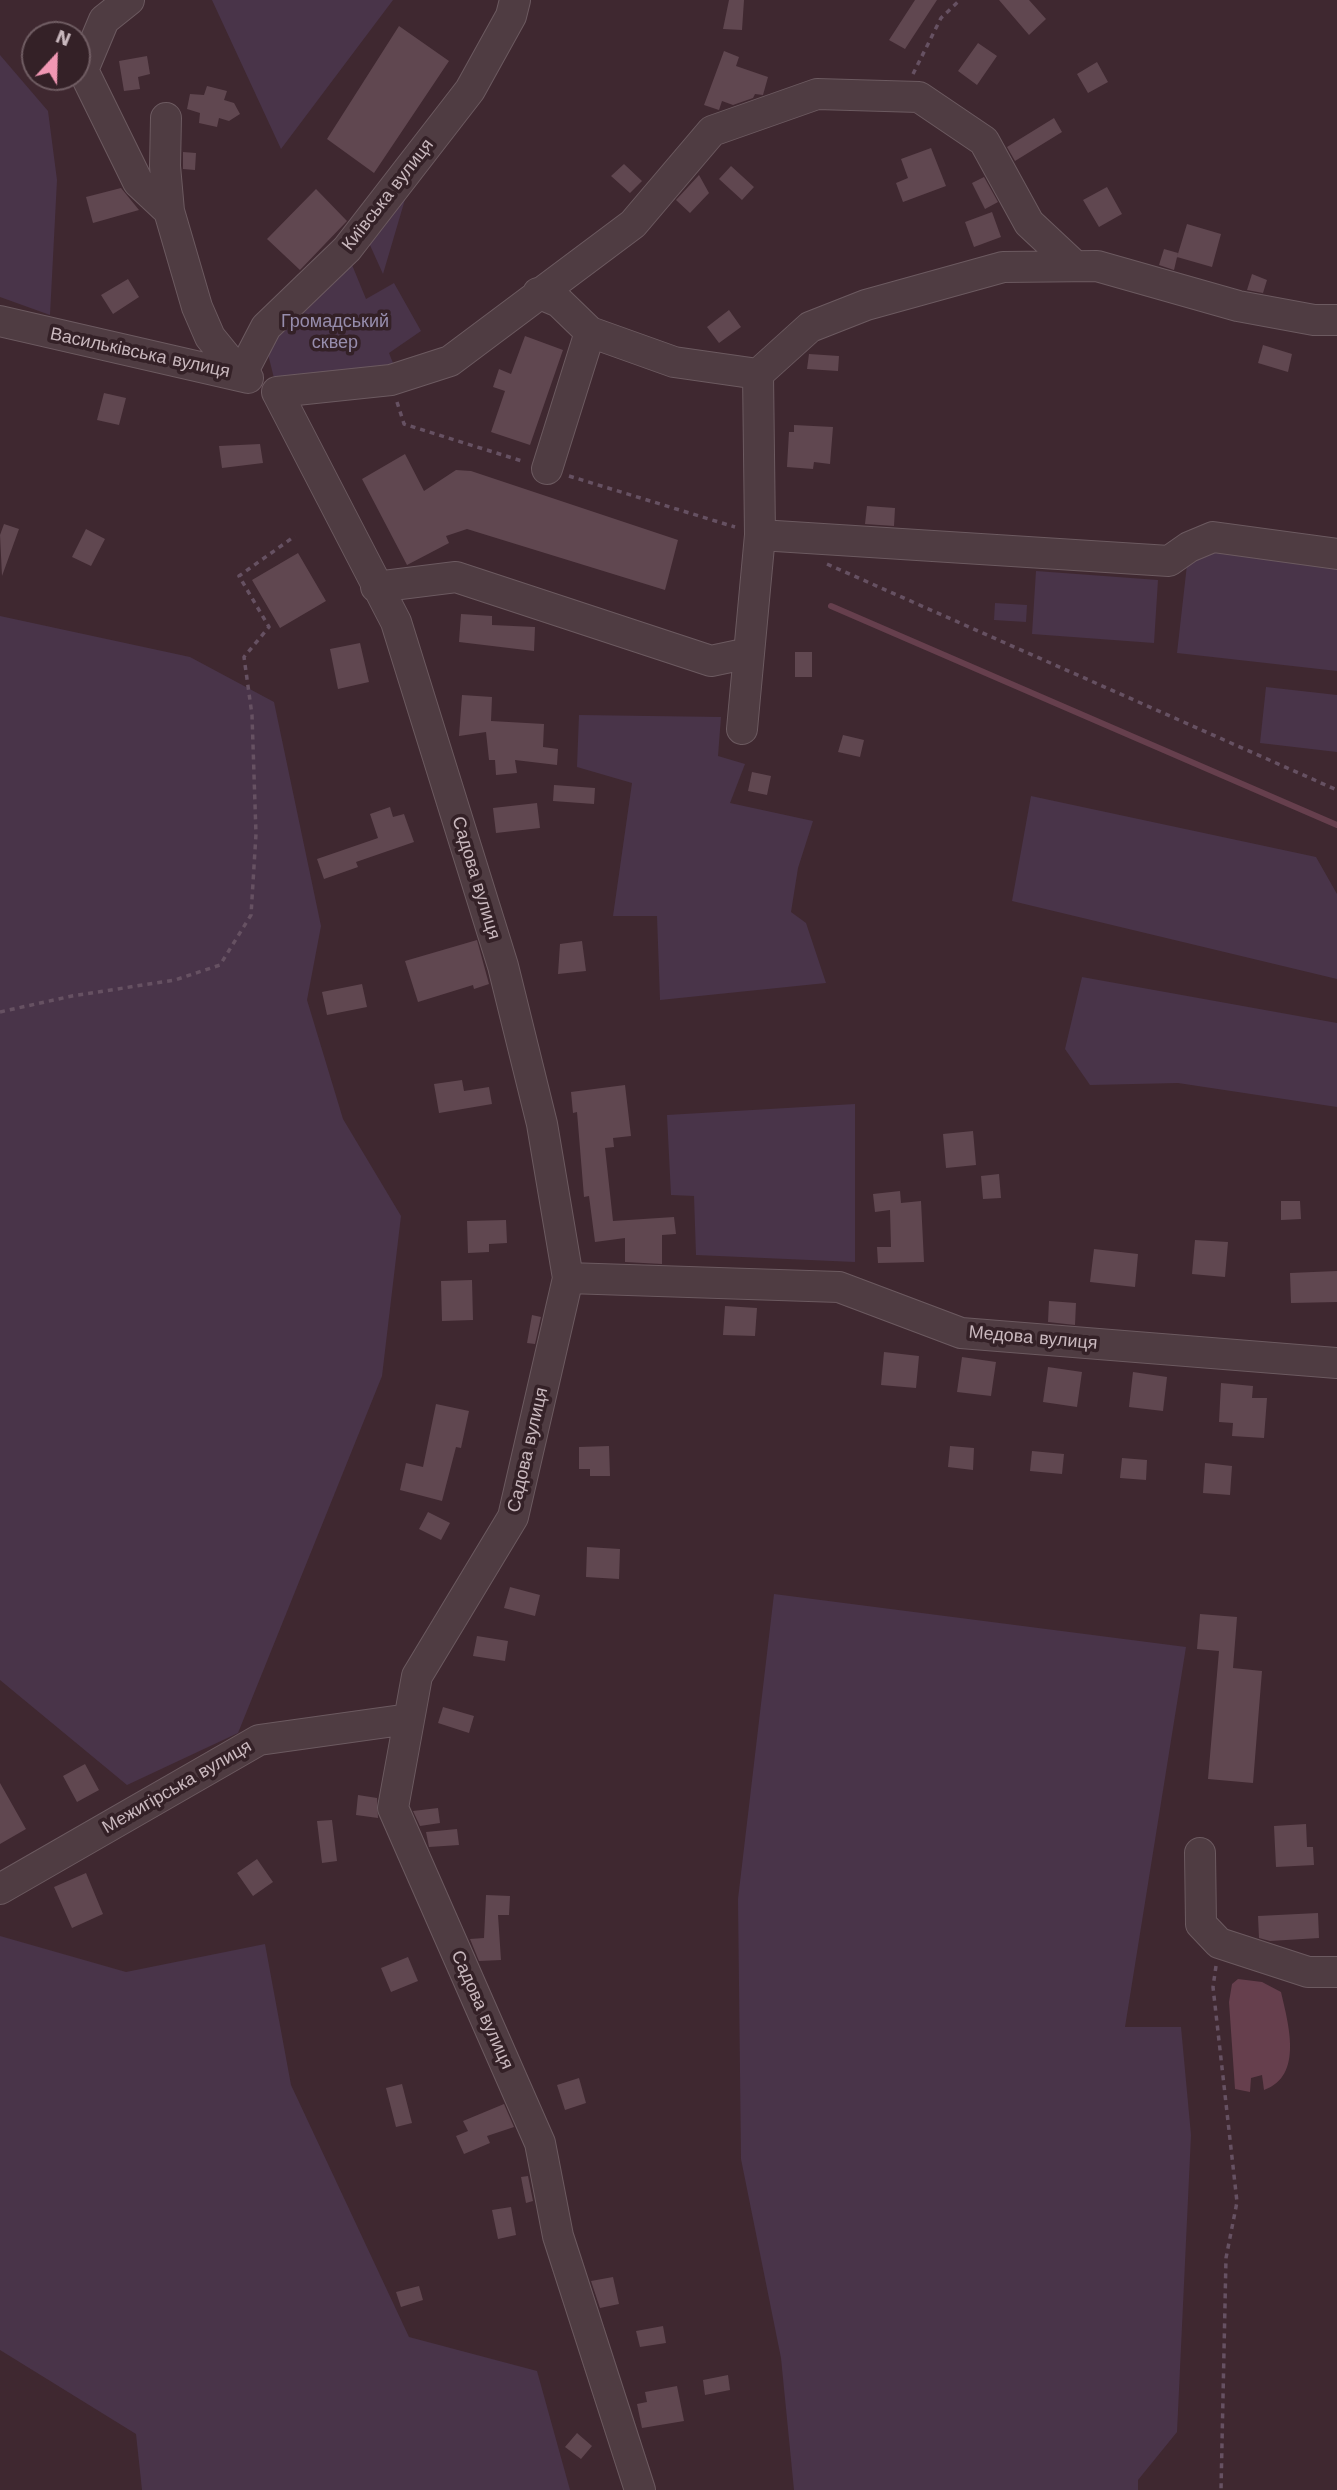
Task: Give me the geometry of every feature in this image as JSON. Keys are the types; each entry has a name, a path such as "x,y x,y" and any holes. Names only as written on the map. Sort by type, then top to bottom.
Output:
{"street":[{"path":"129,0 104,20 83,70 138,182 169,211"},
{"name":"Київська вулиця","path":"241,375 266,327 346,249 470,90 511,16 515,0"},
{"path":"276,392 391,380 450,361 633,224 712,131 817,94 919,97 984,141 1029,223 1075,266"},
{"path":"166,118 165,166 169,211 197,307 210,337 241,375"},
{"path":"742,729 761,535 758,374 810,327 866,305 1003,267 1075,266 1097,266 1238,306 1314,320 1337,320"},
{"path":"538,293 559,302 590,332 674,362 758,374"},
{"name":"Васильківська вулиця","path":"0,321 241,375 276,392"},
{"path":"547,469 590,332"},
{"name":"Садова вулиця","path":"276,392 396,622 503,966 542,1124 568,1278 513,1517 417,1676 393,1808 540,2143 558,2236 640,2490"},
{"path":"761,535 1169,561 1189,547 1213,537 1337,554"},
{"path":"376,587 456,577 711,661 749,653"},
{"name":"Медова вулиця","path":"568,1278 839,1287 961,1332 1337,1363"},
{"name":"Межигірська вулиця","path":"0,1889 259,1741 409,1719"},
{"path":"1200,1853 1201,1924 1219,1943 1308,1972 1337,1972"}],"path":[{"path":"910,97 913,72 941,18 960,0"},
{"path":"391,380 404,424 761,535"},
{"path":"0,1012 72,996 175,980 220,965 251,915 256,834 252,715 244,657 269,627 239,576 295,536"},
{"path":"823,563 1337,790"},
{"path":"1219,1943 1213,1987 1237,2202 1226,2258 1221,2490"}],"green space":[{"path":"212,0 393,0 281,149"},
{"path":"0,55 21,80 21,91 31,91 48,111 57,180 50,315 0,297"},
{"path":"406,196 383,274 369,243"},
{"name":"Громадський сквер","path":"350,260 366,299 394,283 421,331 389,353 395,368 274,378 265,342"},
{"path":"1189,547 1337,564 1337,671 1177,653"},
{"path":"1036,571 1158,580 1154,643 1032,634"},
{"path":"995,603 1027,605 1026,622 994,620"},
{"path":"0,616 190,657 274,702 321,926 307,1000 343,1119 401,1216 382,1376 238,1733 127,1785 0,1680"},
{"path":"1266,687 1337,695 1337,752 1260,743"},
{"path":"579,715 721,717 718,756 745,764 730,803 813,821 798,868 791,912 806,923 826,983 660,1000 657,916 613,916 632,783 577,767"},
{"path":"1031,796 1316,857 1337,894 1337,979 1012,901"},
{"path":"1082,977 1337,1023 1337,1107 1178,1083 1090,1085 1065,1049"},
{"path":"855,1104 855,1262 696,1255 694,1196 671,1195 667,1115"},
{"path":"774,1594 1186,1647 1125,2027 1181,2027 1191,2135 1177,2432 1138,2480 1138,2490 794,2490 781,2358 741,2159 738,1899"},
{"path":"0,1936 126,1972 265,1944 291,2085 409,2337 537,2371 570,2490 142,2490 136,2434 0,2350"}],"shaded area":[{"path":"1238,1979 1262,1982 1281,1992 1289,2033 1289,2061 1285,2073 1277,2083 1264,2090 1262,2075 1251,2078 1250,2092 1235,2089 1229,2002 1232,1984"}],"building":[{"path":"729,0 744,0 742,30 723,29"},
{"path":"915,0 937,0 905,49 889,40"},
{"path":"999,0 1029,0 1046,19 1029,35"},
{"path":"399,26 449,61 374,173 327,139"},
{"path":"978,43 997,56 977,85 958,71"},
{"path":"724,51 739,57 736,66 768,77 763,95 755,94 753,98 733,105 722,101 719,110 704,105"},
{"path":"147,56 150,74 138,77 140,89 124,91 119,61"},
{"path":"1097,62 1108,82 1088,93 1077,74"},
{"path":"207,86 227,91 224,100 234,103 240,114 229,121 219,118 217,127 199,123 200,113 187,109 190,94 204,95"},
{"path":"1054,118 1062,132 1015,161 1007,147"},
{"path":"931,148 946,186 903,202 896,183 908,178 901,159"},
{"path":"183,152 196,153 195,170 183,169"},
{"path":"624,164 642,181 630,193 611,176"},
{"path":"731,166 754,187 742,200 719,179"},
{"path":"699,175 709,193 690,213 676,200"},
{"path":"984,177 998,202 985,209 972,183"},
{"path":"1107,187 1122,214 1099,227 1083,200"},
{"path":"121,188 139,210 93,223 86,197"},
{"path":"316,189 347,221 300,270 267,239"},
{"path":"992,212 1001,237 974,247 965,222"},
{"path":"1187,224 1221,234 1212,267 1177,257"},
{"path":"1164,249 1178,253 1174,270 1159,265"},
{"path":"1252,274 1267,280 1263,293 1247,290"},
{"path":"128,279 139,297 113,314 101,295"},
{"path":"729,310 741,327 719,343 707,327"},
{"path":"525,336 563,350 530,445 491,432 505,391 493,387 499,369 511,374"},
{"path":"1263,345 1292,354 1288,372 1258,363"},
{"path":"809,354 839,356 838,371 807,369"},
{"path":"104,393 126,398 119,425 97,420"},
{"path":"794,425 833,427 830,464 814,462 813,469 787,467 789,432 794,432"},
{"path":"260,444 263,463 222,468 219,446"},
{"path":"405,454 424,491 456,470 471,471 678,540 665,590 467,529 446,536 449,543 407,565 362,479"},
{"path":"867,506 895,508 894,526 865,524"},
{"path":"4,524 19,529 2,576 0,535"},
{"path":"86,529 105,539 91,566 72,557"},
{"path":"298,553 326,601 280,628 252,580"},
{"path":"461,614 492,616 492,625 535,627 534,651 459,642"},
{"path":"360,643 369,682 338,689 330,649"},
{"path":"795,652 812,652 812,677 795,677"},
{"path":"462,695 492,697 491,721 544,724 543,747 558,749 557,765 515,760 517,773 496,775 495,760 489,760 486,732 459,736"},
{"path":"843,735 864,740 860,757 838,752"},
{"path":"752,772 771,776 767,795 748,791"},
{"path":"554,785 595,788 594,804 553,801"},
{"path":"537,803 540,828 496,833 493,808"},
{"path":"390,807 393,817 404,814 414,842 356,862 358,867 324,879 317,859 378,838 370,814"},
{"path":"477,940 489,984 474,989 473,985 418,1002 405,961"},
{"path":"582,941 586,971 558,974 560,944"},
{"path":"362,984 367,1007 327,1015 322,992"},
{"path":"462,1080 464,1091 489,1087 492,1104 439,1113 434,1084"},
{"path":"625,1085 631,1136 613,1138 614,1147 605,1148 613,1221 674,1217 676,1234 662,1235 662,1264 625,1262 625,1238 595,1242 589,1196 584,1197 577,1112 573,1113 571,1092"},
{"path":"973,1131 976,1165 946,1168 943,1134"},
{"path":"999,1174 1001,1198 983,1199 981,1176"},
{"path":"900,1191 901,1203 921,1201 924,1262 878,1263 877,1247 891,1247 890,1210 875,1212 873,1194"},
{"path":"1281,1201 1300,1201 1301,1219 1281,1220"},
{"path":"506,1220 507,1243 489,1244 489,1252 468,1253 467,1221"},
{"path":"1195,1240 1228,1242 1225,1277 1192,1274"},
{"path":"1094,1249 1138,1254 1135,1287 1090,1282"},
{"path":"1337,1271 1337,1302 1291,1303 1290,1273"},
{"path":"472,1280 473,1320 442,1321 441,1281"},
{"path":"1049,1301 1076,1303 1075,1325 1048,1322"},
{"path":"725,1306 757,1308 755,1336 723,1335"},
{"path":"532,1315 541,1317 535,1344 527,1343"},
{"path":"884,1352 919,1356 916,1388 881,1385"},
{"path":"962,1357 996,1362 991,1396 957,1392"},
{"path":"1048,1367 1082,1372 1077,1407 1043,1402"},
{"path":"1133,1372 1167,1377 1163,1411 1129,1407"},
{"path":"1221,1383 1253,1386 1252,1398 1267,1398 1264,1438 1232,1436 1233,1423 1219,1422"},
{"path":"436,1404 469,1411 461,1448 456,1447 442,1501 400,1490 406,1463 423,1467"},
{"path":"609,1446 610,1476 590,1476 590,1469 579,1469 579,1447"},
{"path":"950,1446 974,1448 973,1470 948,1467"},
{"path":"1032,1451 1064,1454 1062,1474 1030,1471"},
{"path":"1122,1458 1147,1460 1146,1480 1120,1478"},
{"path":"1205,1463 1232,1466 1230,1495 1203,1493"},
{"path":"428,1512 450,1523 441,1540 419,1529"},
{"path":"587,1547 620,1549 619,1579 586,1577"},
{"path":"510,1587 540,1595 535,1616 504,1608"},
{"path":"1200,1614 1237,1617 1233,1668 1262,1671 1253,1783 1208,1779 1219,1651 1197,1649"},
{"path":"477,1636 508,1641 505,1661 473,1656"},
{"path":"443,1707 474,1716 469,1733 438,1723"},
{"path":"85,1764 99,1790 77,1802 63,1776"},
{"path":"0,1783 26,1829 0,1844"},
{"path":"358,1795 377,1798 378,1818 356,1815"},
{"path":"438,1808 440,1823 420,1826 413,1811"},
{"path":"332,1820 337,1861 322,1863 317,1821"},
{"path":"1306,1824 1307,1847 1313,1847 1314,1865 1276,1867 1274,1826"},
{"path":"457,1829 459,1845 429,1847 426,1832"},
{"path":"257,1859 273,1882 253,1896 237,1873"},
{"path":"86,1873 103,1914 72,1928 54,1887"},
{"path":"486,1895 510,1896 509,1915 498,1915 501,1960 479,1961 470,1939 484,1938"},
{"path":"1318,1913 1319,1938 1270,1941 1259,1938 1258,1916"},
{"path":"408,1957 418,1981 391,1992 381,1968"},
{"path":"579,2078 586,2103 565,2110 557,2085"},
{"path":"402,2084 412,2123 396,2127 386,2088"},
{"path":"504,2104 514,2127 487,2136 490,2143 464,2154 456,2136 468,2131 463,2121"},
{"path":"528,2176 533,2201 526,2203 521,2177"},
{"path":"511,2207 516,2235 498,2239 492,2210"},
{"path":"613,2277 619,2304 600,2308 591,2281"},
{"path":"419,2286 423,2300 401,2307 396,2292"},
{"path":"663,2326 666,2343 640,2347 636,2331"},
{"path":"728,2375 730,2390 705,2395 703,2380"},
{"path":"677,2386 684,2421 642,2428 637,2404 647,2402 645,2392"},
{"path":"577,2433 592,2446 581,2459 565,2447"}],"waterway":[{"path":"831,606 1337,825"}]}
